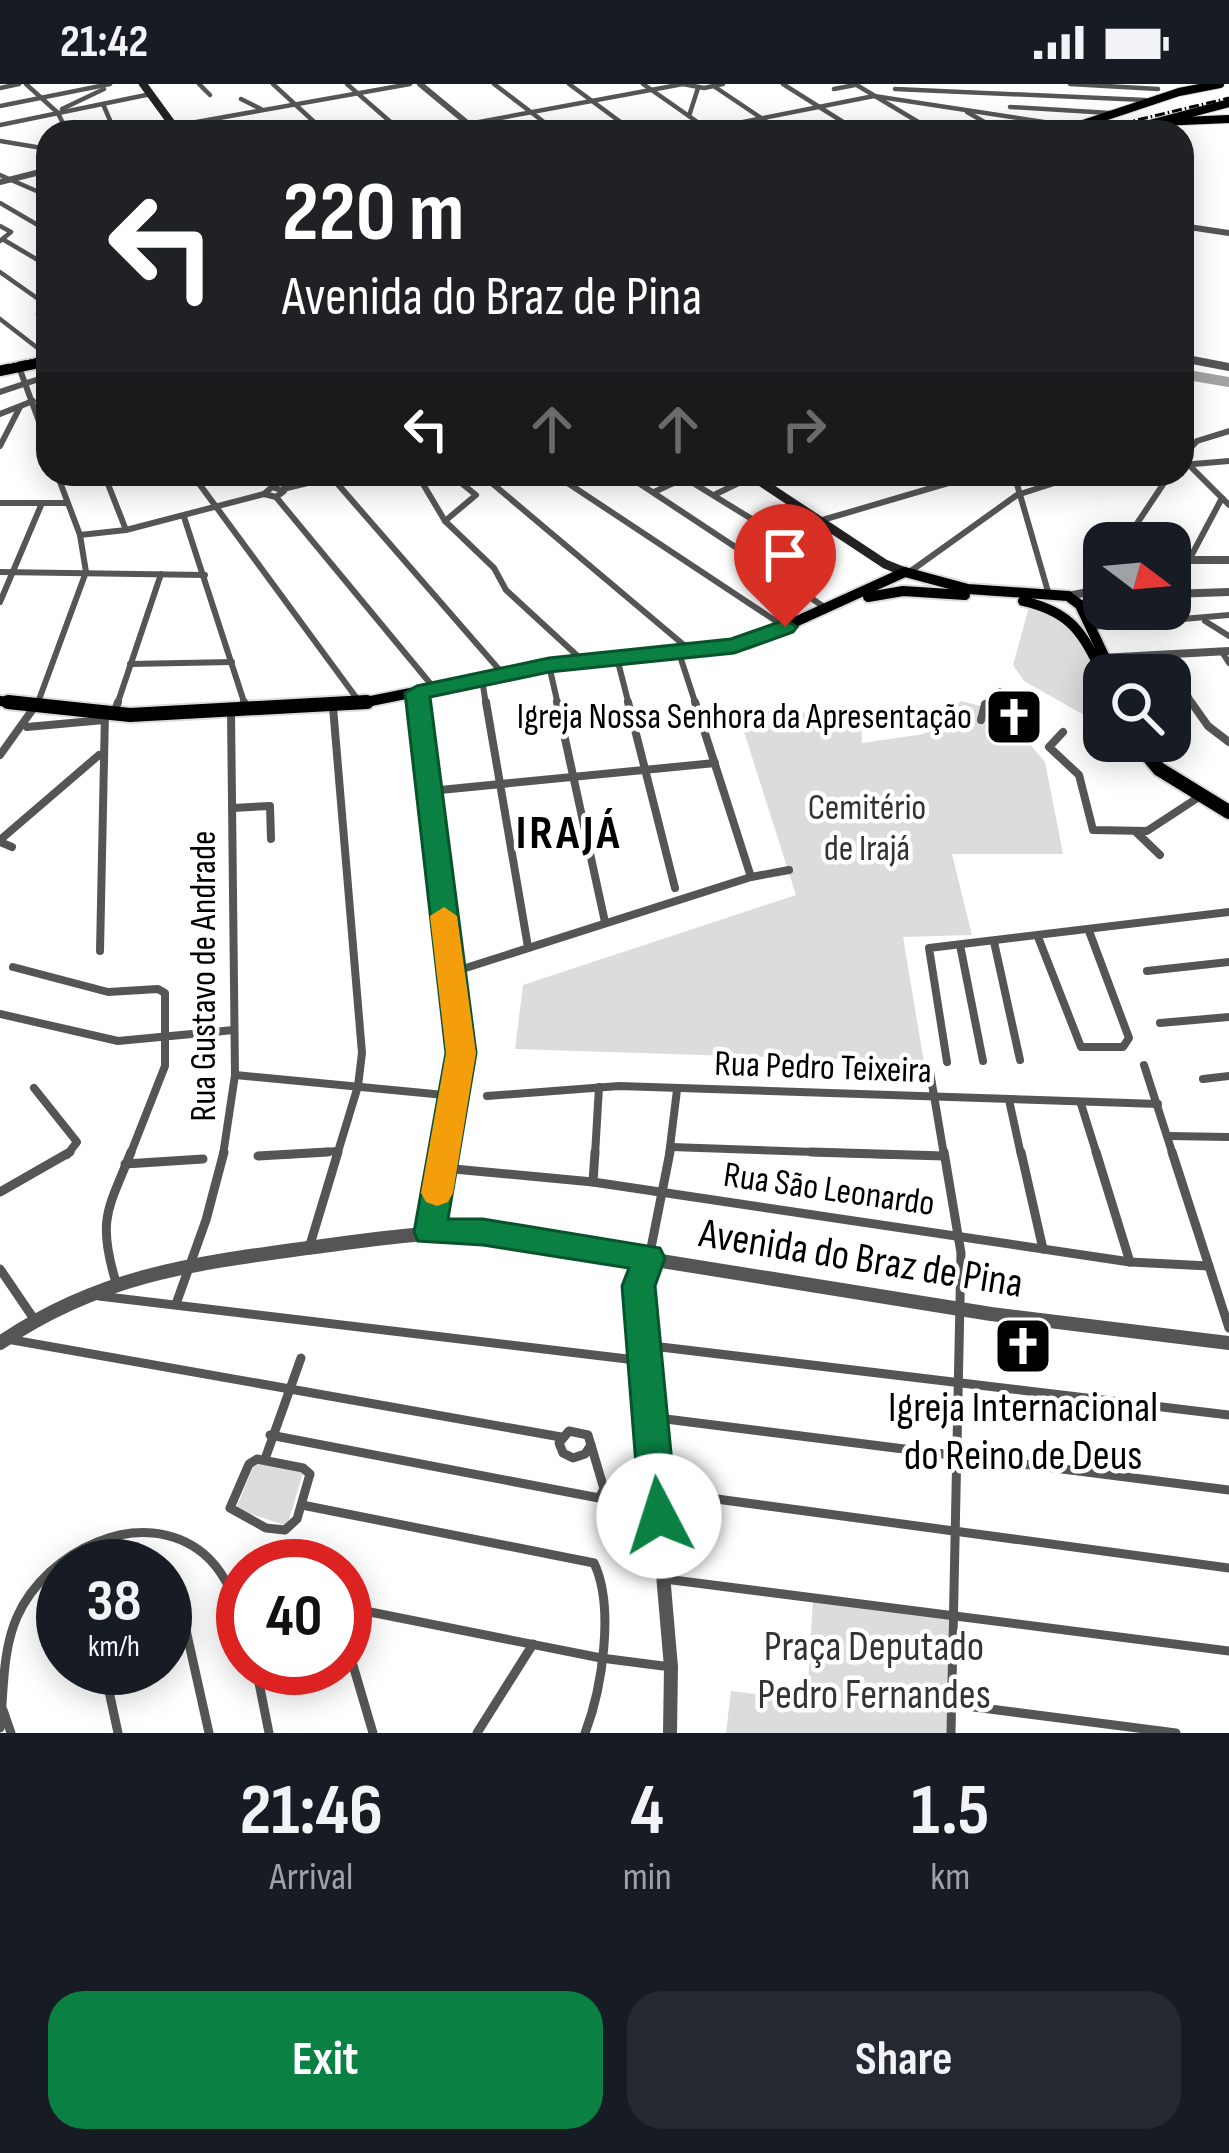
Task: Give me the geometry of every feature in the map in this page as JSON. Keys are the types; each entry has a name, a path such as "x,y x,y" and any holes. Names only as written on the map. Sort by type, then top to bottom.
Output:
{"main road":[{"path":"144,84 170,120"},
{"path":"1091,120 1145,100 1161,86 1220,84"},
{"path":"1099,120 1177,89"},
{"path":"1173,120 1228,112"},
{"path":"1173,120 1228,112"},
{"path":"0,366 36,358"},
{"path":"0,366 19,367 36,360"},
{"path":"768,486 903,574 968,589 1068,596 1083,611"},
{"path":"903,574 908,591"},
{"path":"842,603 903,574"},
{"path":"0,701 108,716 361,703 549,665 749,643 817,611 908,591 1008,599 1059,610 1080,625 1098,654"},
{"path":"1059,610 1080,605"},
{"path":"1152,762 1229,808"},
{"path":"1162,762 1229,808"}],"street":[{"path":"0,88 22,84 61,120"},
{"path":"199,84 210,95"},
{"path":"273,84 312,120"},
{"path":"347,84 388,120"},
{"path":"217,120 410,84"},
{"path":"420,84 462,120"},
{"path":"494,84 541,120"},
{"path":"569,84 618,120"},
{"path":"643,84 695,120"},
{"path":"488,120 650,89 723,84"},
{"path":"782,84 840,120"},
{"path":"834,89 855,84 915,120"},
{"path":"1070,84 1161,86"},
{"path":"0,106 107,87"},
{"path":"57,112 107,87"},
{"path":"715,87 765,120"},
{"path":"689,116 698,88"},
{"path":"895,89 1145,100"},
{"path":"0,125 151,94"},
{"path":"753,120 874,96 1032,120"},
{"path":"241,99 262,110"},
{"path":"104,104 110,120"},
{"path":"1010,107 1112,114"},
{"path":"962,109 981,120"},
{"path":"10,143 24,136"},
{"path":"0,141 36,147"},
{"path":"0,178 36,173"},
{"path":"15,178 36,189"},
{"path":"0,203 36,224"},
{"path":"0,226 11,232 2,240 36,259"},
{"path":"1194,228 1229,233"},
{"path":"0,272 36,296"},
{"path":"0,319 36,347"},
{"path":"0,337 16,332"},
{"path":"1194,360 1229,367"},
{"path":"19,367 36,410"},
{"path":"0,392 36,380"},
{"path":"0,414 33,401"},
{"path":"0,446 20,407"},
{"path":"1194,446 1229,431"},
{"path":"1194,462 1229,461"},
{"path":"1191,556 1216,509 1227,504 1194,471"},
{"path":"0,754 26,727 38,706 86,572 80,536 61,486"},
{"path":"109,486 126,530"},
{"path":"201,486 361,703"},
{"path":"265,486 435,689"},
{"path":"80,536 184,517 294,486"},
{"path":"339,486 503,674"},
{"path":"424,486 446,521 494,568 506,590 583,661"},
{"path":"446,521 476,494 465,486"},
{"path":"495,486 685,652 751,877"},
{"path":"572,486 785,627"},
{"path":"644,486 761,564"},
{"path":"653,492 666,486"},
{"path":"703,486 781,537"},
{"path":"714,494 733,486"},
{"path":"751,577 781,537 816,519 936,486"},
{"path":"1015,486 1049,595"},
{"path":"903,574 1017,495 1045,486"},
{"path":"1138,522 1163,486"},
{"path":"1214,489 1229,488"},
{"path":"276,497 283,489"},
{"path":"0,502 67,503"},
{"path":"0,602 42,503"},
{"path":"184,517 247,710"},
{"path":"1191,560 1229,560"},
{"path":"0,572 205,575"},
{"path":"100,951 104,912 100,754 108,716 161,574"},
{"path":"782,578 817,611"},
{"path":"1191,593 1229,592"},
{"path":"1068,596 1083,594"},
{"path":"1191,621 1229,615"},
{"path":"1204,620 1229,636"},
{"path":"1182,654 1225,651 1229,663"},
{"path":"617,658 675,888"},
{"path":"130,664 232,662"},
{"path":"549,665 605,922"},
{"path":"482,679 528,947"},
{"path":"981,720 986,703 1000,692"},
{"path":"417,693 461,1053 430,1232"},
{"path":"1191,698 1212,732 1229,742"},
{"path":"308,1248 358,1085 361,1043 333,706"},
{"name":"Rua Gustavo de Andrade","path":"176,1304 229,1142 235,1075 231,711"},
{"path":"26,727 108,716"},
{"path":"1063,732 1049,748 1079,775 1093,830 1156,828 1202,795"},
{"path":"12,847 0,841 100,754"},
{"path":"426,791 715,763"},
{"path":"232,808 270,806 271,839"},
{"path":"1136,832 1160,855"},
{"path":"453,972 751,877 789,870"},
{"path":"947,1062 927,953 932,947 1229,912"},
{"path":"1038,937 1081,1047 1124,1047 1130,1038 1088,931"},
{"path":"994,942 1020,1060"},
{"path":"960,945 983,1061"},
{"path":"1148,971 1229,962"},
{"path":"13,967 108,992 162,990 168,1039 162,1074 103,1228 115,1280"},
{"path":"0,1014 118,1041 234,1030"},
{"path":"1160,1023 1229,1017"},
{"path":"1144,1065 1229,1328"},
{"path":"930,1072 959,1236 951,1733"},
{"path":"235,1075 456,1096"},
{"path":"1203,1079 1229,1076"},
{"path":"592,1182 599,1087"},
{"name":"Rua Pedro Teixeira","path":"487,1096 599,1087 1158,1104"},
{"path":"0,1192 67,1155 77,1142 34,1088"},
{"path":"670,1733 671,1667 638,1286 665,1193 677,1090"},
{"path":"1009,1100 1043,1249"},
{"path":"1082,1103 1130,1262"},
{"path":"1169,1136 1229,1137"},
{"path":"671,1148 944,1156"},
{"path":"258,1156 338,1151"},
{"path":"125,1164 202,1159"},
{"name":"Rua São Leonardo","path":"442,1168 592,1182 1130,1262 1209,1266"},
{"name":"Avenida do Braz de Pina","path":"2,1340 80,1294 115,1280 193,1262 430,1232 483,1232 958,1309 1229,1343"},
{"path":"0,1270 34,1319"},
{"path":"80,1294 955,1381 1229,1414"},
{"path":"2,1340 561,1437 579,1430 588,1435 604,1489 599,1498 270,1435"},
{"path":"265,1460 270,1435 301,1358"},
{"path":"650,1418 1229,1490"},
{"path":"561,1437 560,1448 567,1456 585,1454 591,1445"},
{"path":"265,1460 307,1470 310,1478 294,1523 280,1531 232,1511 231,1499 248,1464 265,1460"},
{"path":"658,1491 1229,1568"},
{"path":"302,1504 580,1558 601,1571 601,1692 584,1733"},
{"path":"0,1728 5,1660 17,1618 56,1565 90,1543 129,1533 186,1540 216,1562"},
{"path":"664,1578 1229,1651"},
{"path":"372,1612 601,1658 671,1667"},
{"path":"477,1733 533,1644"},
{"path":"192,1653 209,1733"},
{"path":"110,1695 118,1733"},
{"path":"261,1695 269,1733"},
{"path":"362,1695 373,1733"},
{"path":"951,1704 1176,1733"},
{"path":"3,1709 11,1733"}],"green space":[{"path":"1029,607 1076,621 1096,654 1083,654 1083,714 1024,681 1013,665"},
{"name":"Cemitério de Irajá","path":"961,701 984,707 981,719 994,722 992,732 1027,741 1045,762 1063,854 952,854 972,935 903,937 924,1062 515,1049 523,985 796,895 737,710 861,715 862,743 924,734 935,708 954,708"},
{"path":"257,1457 304,1470 287,1526 236,1509"},
{"name":"Praça Deputado Pedro Fernandes","path":"813,1598 948,1616 948,1733 726,1733 731,1691 807,1700"}],"waterway":[{"path":"1194,376 1229,382"}],"railway":[{"path":"1137,120 1229,98"},
{"path":"0,367 36,360"}],"slow traffic":[{"path":"437,1193 461,1053 444,916"}],"place":[{"name":"Igreja Nossa Senhora da Apresentação","path":"1014,717"},
{"name":"Igreja Internacional do Reino de Deus","path":"1023,1346"}],"district":[{"name":"IRAJÁ","path":"569,833"}],"route":[{"path":"659,1516 638,1286 649,1258 483,1232 430,1232 461,1053 417,693 549,665 734,646 785,627"}]}
